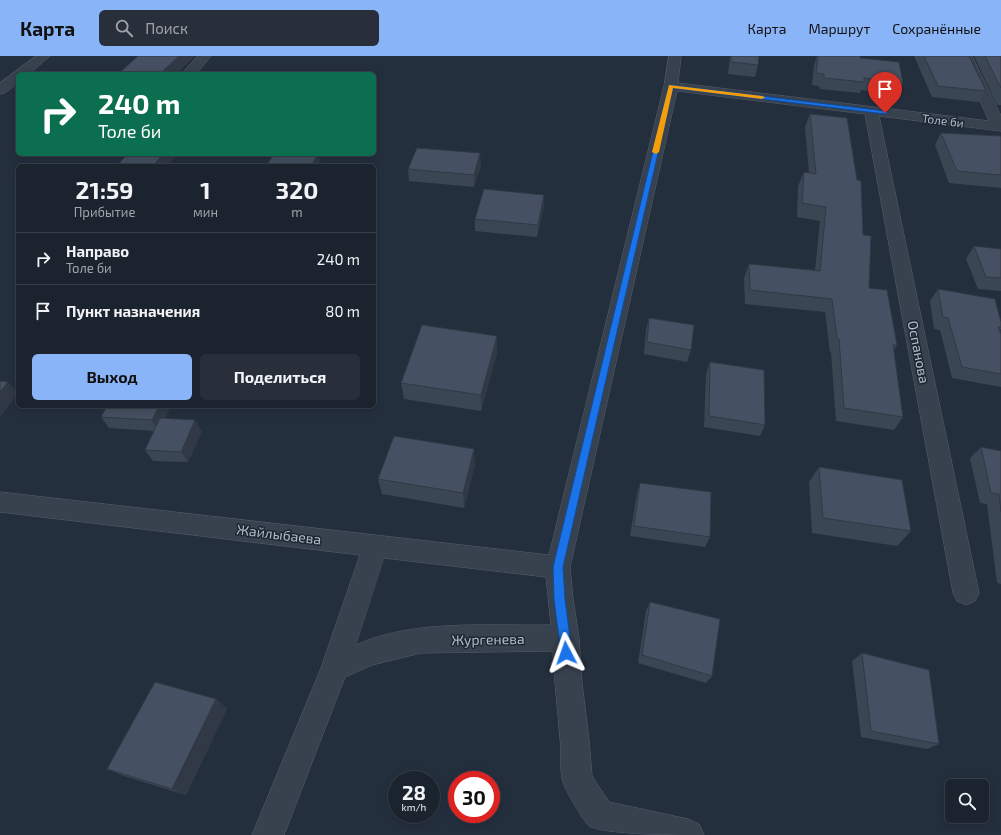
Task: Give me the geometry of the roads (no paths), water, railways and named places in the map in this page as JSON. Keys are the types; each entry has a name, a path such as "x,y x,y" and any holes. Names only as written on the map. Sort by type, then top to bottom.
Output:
{"street":[{"path":"23,72 44,56"},
{"path":"191,72 205,56"},
{"path":"675,56 671,86 558,567 560,599 566,638 568,683 575,740 577,780 600,815 688,835"},
{"path":"966,56 1000,127"},
{"path":"0,90 16,78"},
{"name":"Толе би","path":"671,86 1000,127"},
{"name":"Оспанова","path":"871,111 966,593"},
{"name":"Жайлыбаева","path":"0,502 558,567"},
{"path":"268,835 334,668 375,546"},
{"name":"Жургенева","path":"334,668 370,652 422,640 566,638"}]}
